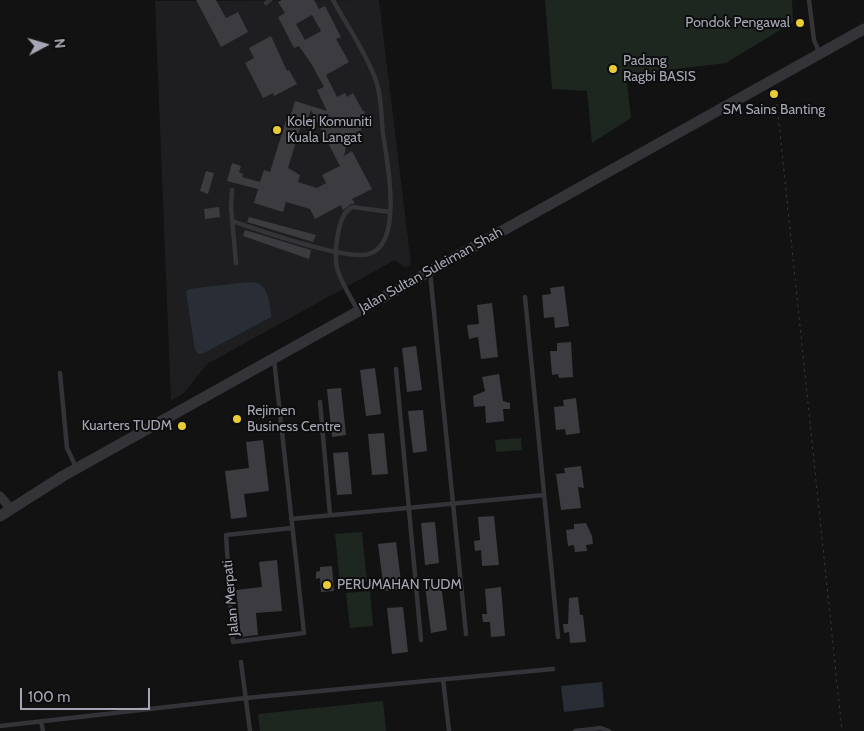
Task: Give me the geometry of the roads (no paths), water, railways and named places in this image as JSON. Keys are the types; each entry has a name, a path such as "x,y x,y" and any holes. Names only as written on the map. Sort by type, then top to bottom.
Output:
{"street":[{"name":"Jalan Sultan Suleiman Shah","path":"0,516 77,468 864,29"},
{"path":"0,496 11,509"}],"lane":[{"path":"232,222 312,246 359,255 375,252 385,239 390,212 390,189 376,81 333,0"},
{"path":"808,0 814,40 820,53"},
{"path":"232,190 230,197 236,263"},
{"path":"358,311 340,275 336,251 340,226 349,208 359,206 390,212"},
{"path":"430,270 466,634"},
{"path":"524,297 558,637"},
{"name":"Jalan Merpati","path":"274,358 304,633 233,642 226,535 292,528"},
{"path":"396,369 421,640"},
{"path":"60,373 67,448 77,468"},
{"path":"320,402 330,515"},
{"path":"291,519 544,495"},
{"path":"242,662 250,731"},
{"path":"0,726 246,698 553,668"},
{"path":"443,679 449,731"},
{"path":"41,721 42,731"},
{"path":"575,731 601,728 609,731"}],"place":[{"name":"Pondok Pengawal","path":"800,23"},
{"name":"Padang Ragbi BASIS","path":"613,69"},
{"name":"SM Sains Banting","path":"774,94"},
{"name":"Kolej Komuniti Kuala Langat","path":"277,130"},
{"name":"Rejimen Business Centre","path":"237,419"},
{"name":"Kuarters TUDM","path":"182,426"},
{"name":"PERUMAHAN TUDM","path":"327,585"}]}
